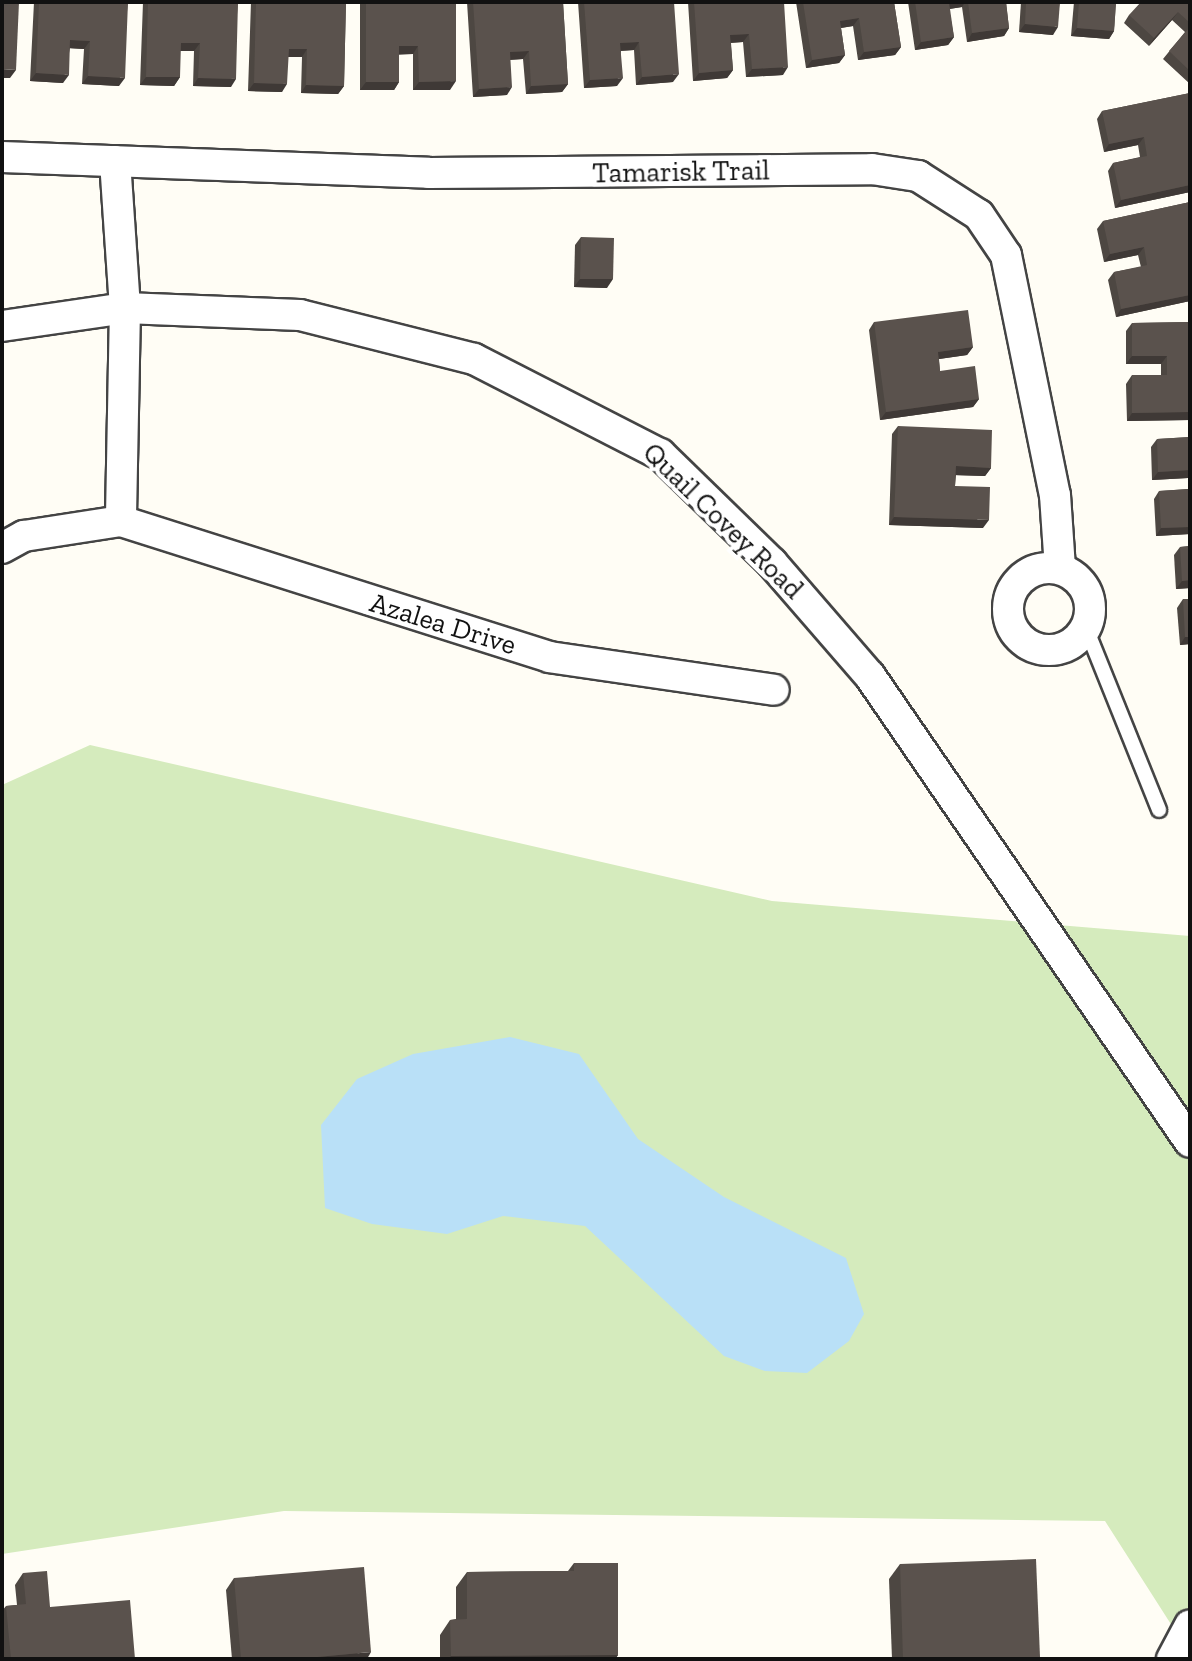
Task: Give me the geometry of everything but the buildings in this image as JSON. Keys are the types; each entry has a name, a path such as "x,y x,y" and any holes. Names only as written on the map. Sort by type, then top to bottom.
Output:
{"street":[{"name":"Tamarisk Trail","path":"2,157 429,173 872,169 940,185 979,215 1014,279 1055,495 1060,569"},
{"path":"115,161 125,308 121,521"},
{"name":"Quail Covey Road","path":"2,326 125,308 270,313 388,333 530,381 660,454 772,563 870,676 1190,1142"},
{"name":"Azalea Drive","path":"2,548 24,536 121,521 549,657 774,690"},
{"path":"1060,569 1083,586 1086,628 1066,647 1037,649 1009,620 1020,579 1060,569"},
{"path":"1172,1659 1190,1625"}],"lane":[{"path":"1086,628 1159,810"}],"green space":[{"path":"90,745 772,901 1190,936 1190,1654 1105,1521 284,1511 2,1554 2,785"}],"water":[{"path":"510,1037 579,1054 638,1139 724,1197 846,1258 864,1314 849,1341 807,1373 765,1371 724,1356 585,1226 503,1216 447,1234 372,1224 325,1208 321,1125 357,1079 413,1054"}]}
